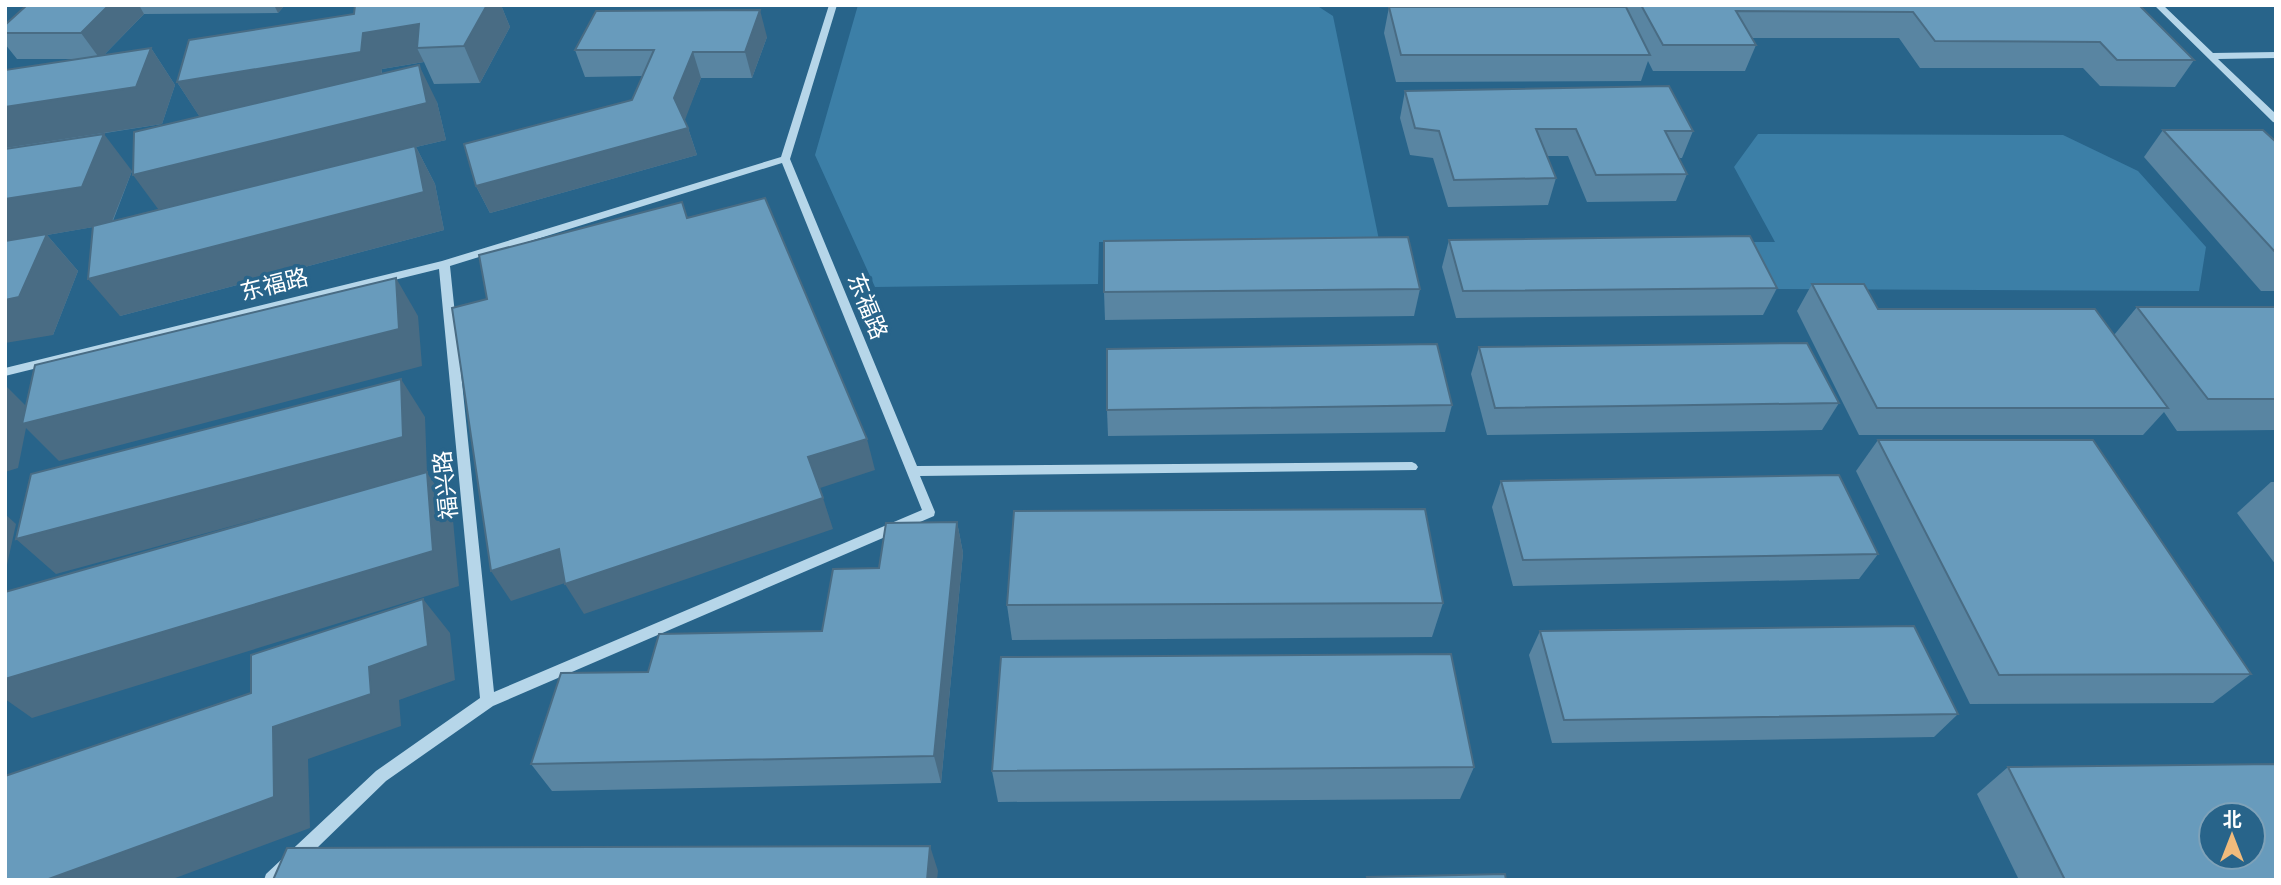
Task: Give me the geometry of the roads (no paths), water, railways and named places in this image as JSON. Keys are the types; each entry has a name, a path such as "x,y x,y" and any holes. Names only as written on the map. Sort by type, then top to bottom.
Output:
{"street":[{"path":"785,159 833,5"},
{"path":"2158,5 2276,120"},
{"path":"2210,55 2276,55"},
{"name":"东福路","path":"5,372 444,264 785,159 929,512 488,701 381,776 272,880"},
{"name":"福兴路","path":"444,264 488,701"},
{"path":"913,471 1412,467"}]}
